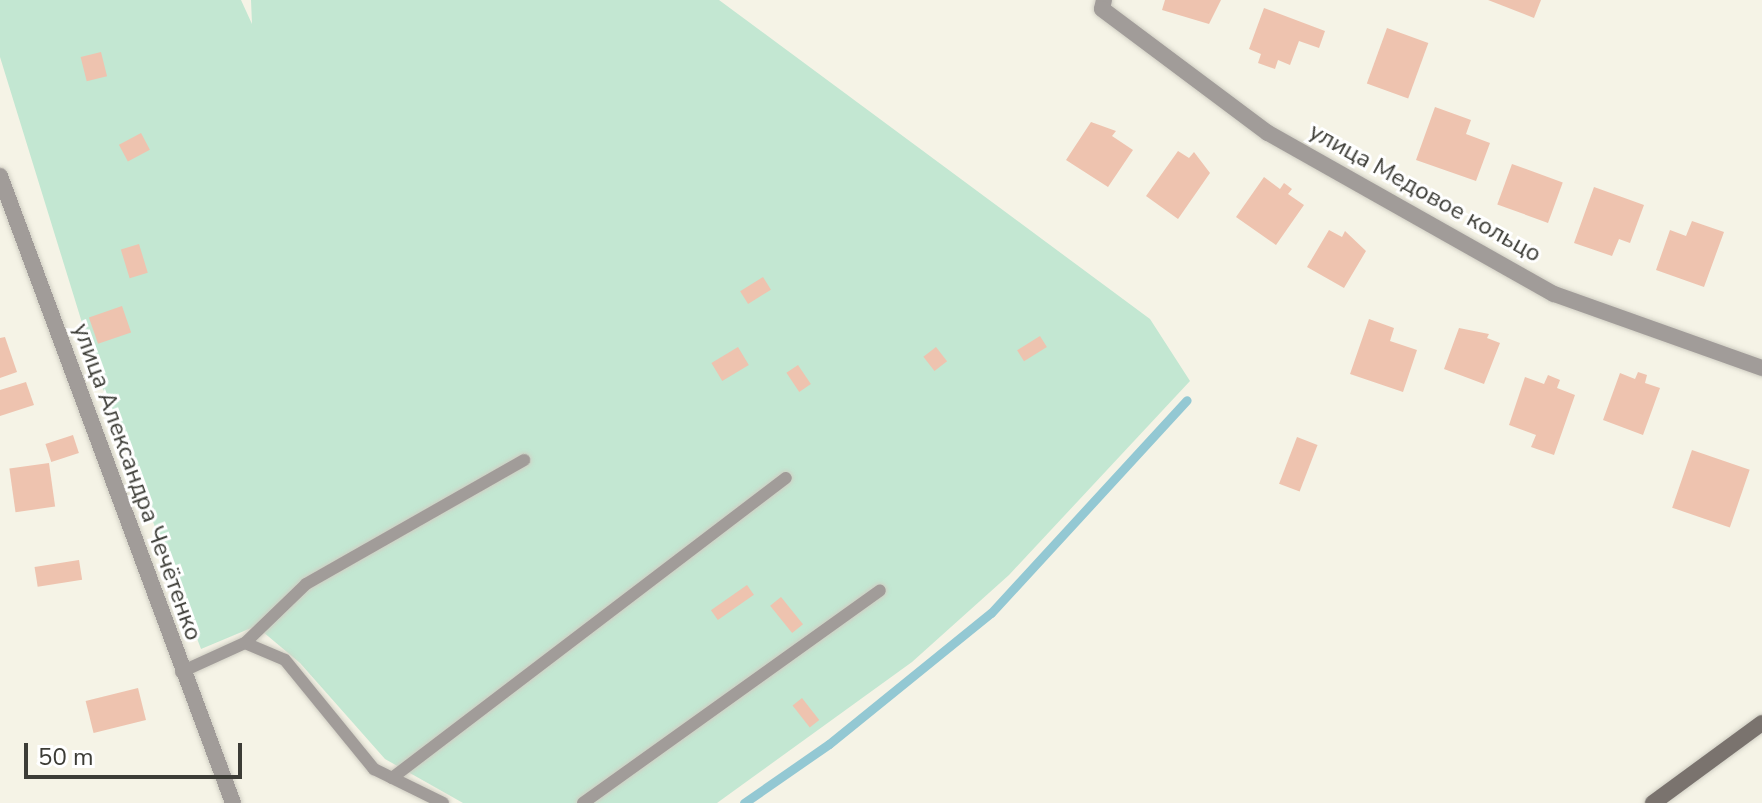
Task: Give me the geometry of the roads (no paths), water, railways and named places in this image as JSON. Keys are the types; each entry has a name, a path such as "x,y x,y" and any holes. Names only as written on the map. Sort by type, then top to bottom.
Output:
{"main road":[{"path":"1653,803 1762,723"}],"street":[{"name":"улица Медовое кольцо","path":"1104,0 1102,9 1268,133 1554,294 1762,368"},
{"name":"улица Александра Чечётенко","path":"0,176 181,672 233,803"}],"lane":[{"path":"181,672 245,643 306,584 524,460"},
{"path":"392,778 786,478"},
{"path":"583,803 880,590"},
{"path":"245,643 285,660 374,769 443,803"}],"waterway":[{"path":"744,803 829,744 991,613 1187,400"}]}
